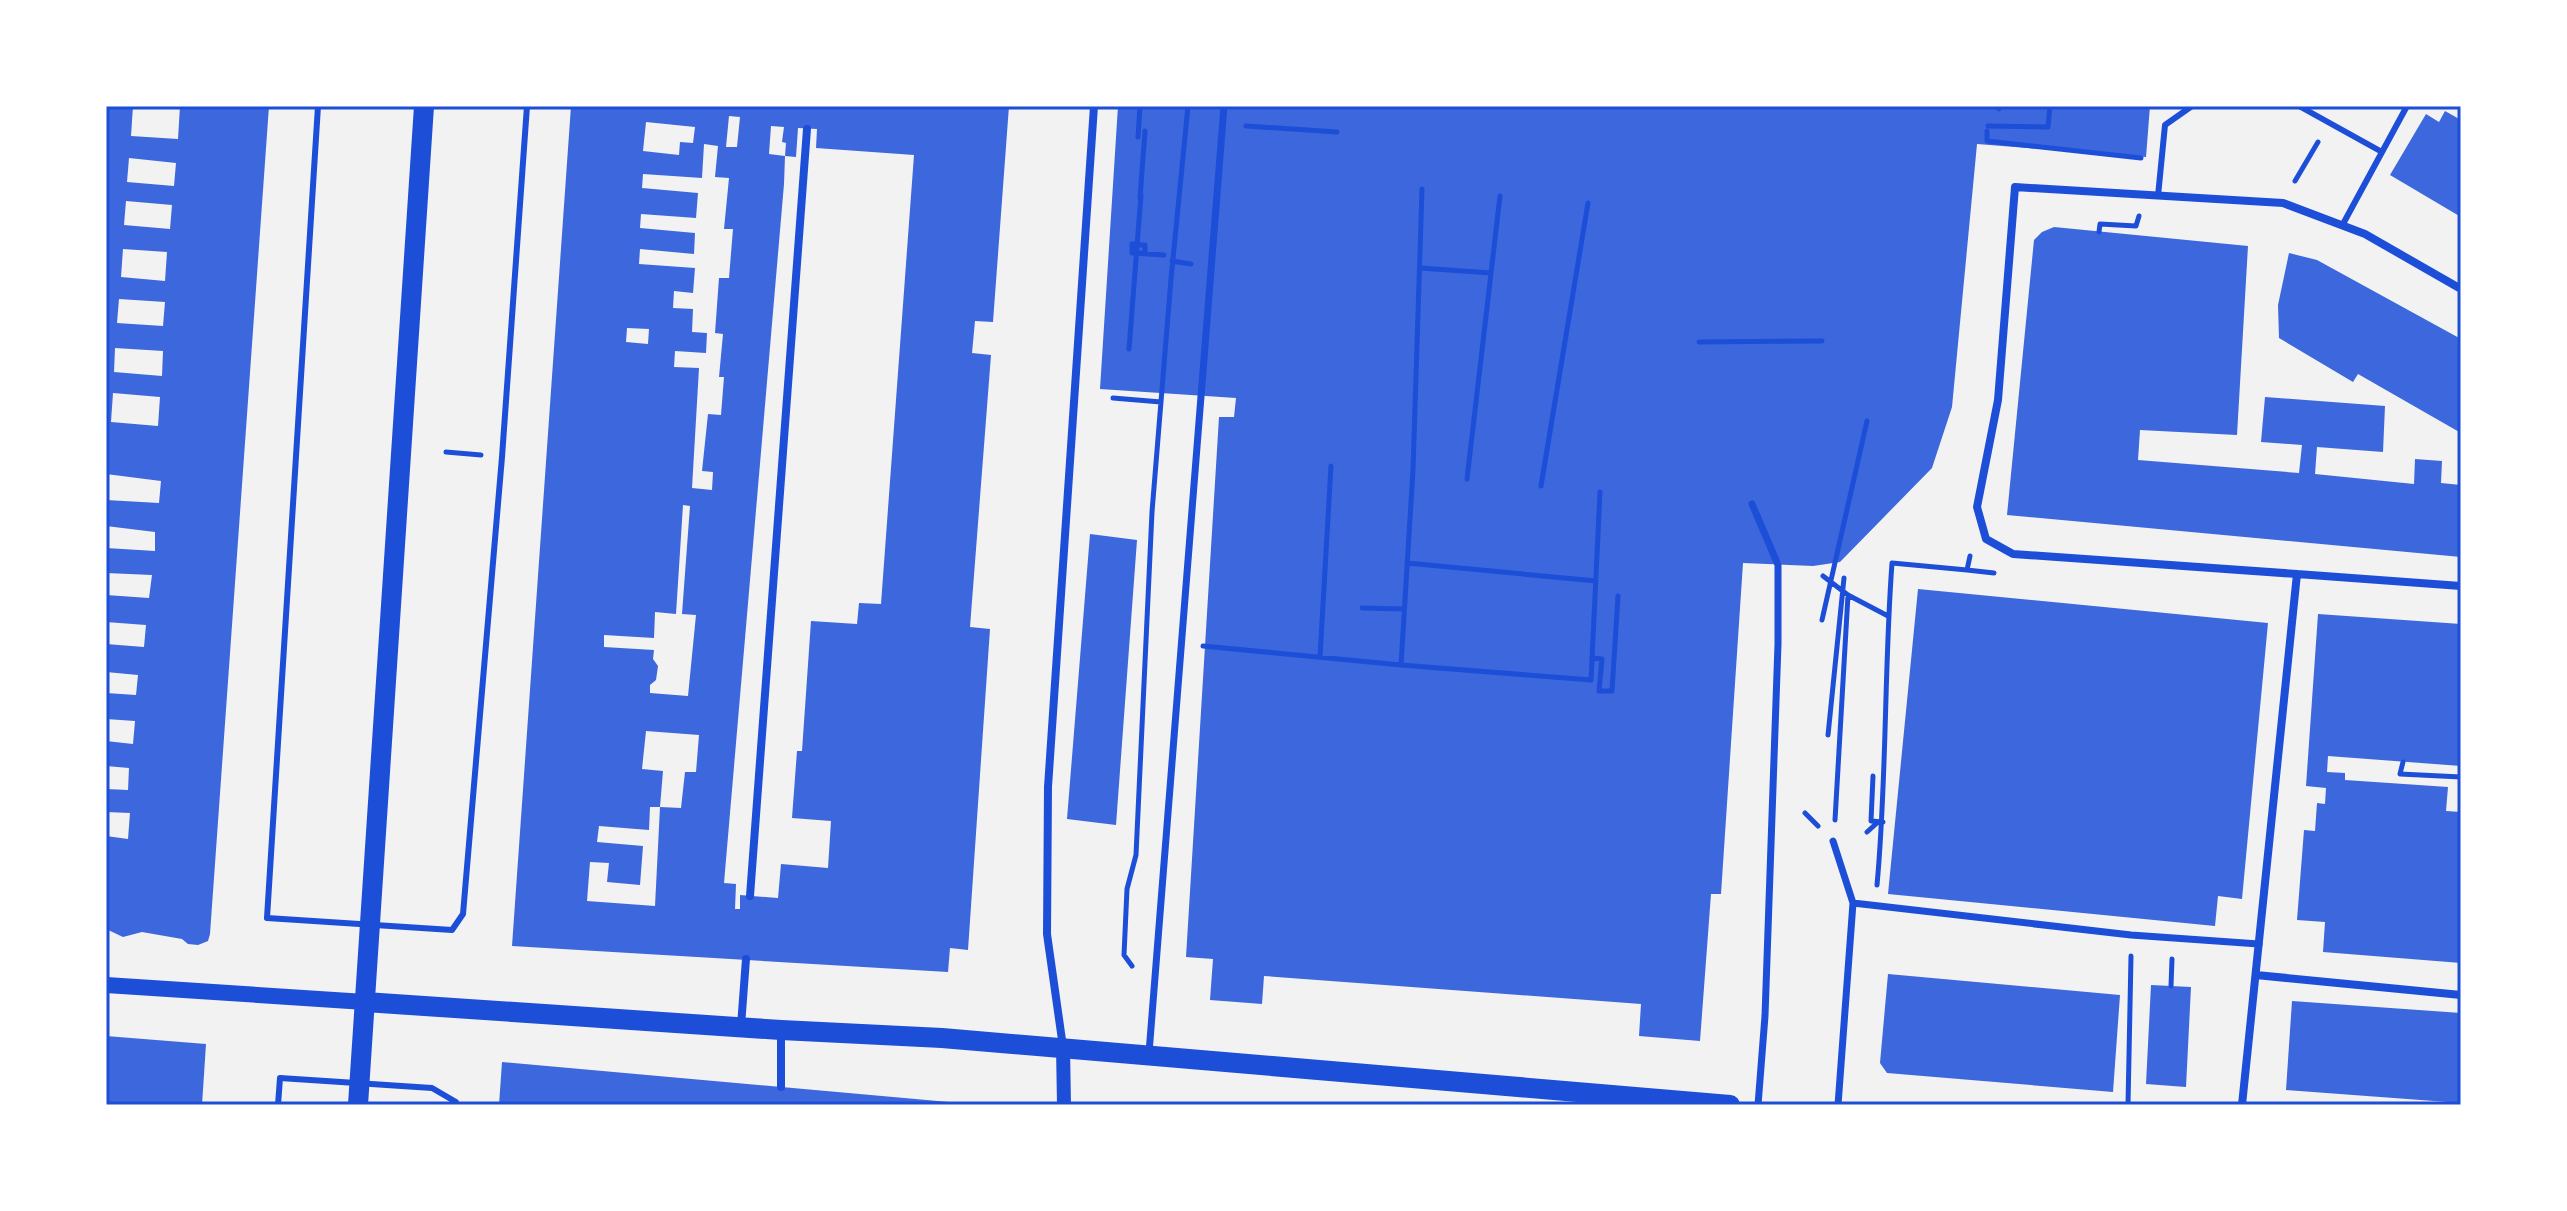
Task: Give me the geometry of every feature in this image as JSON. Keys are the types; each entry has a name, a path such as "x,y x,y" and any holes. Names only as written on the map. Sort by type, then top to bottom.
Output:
{"main road":[{"path":"358,1105 424,106"},
{"path":"106,985 1063,1047 1149,1057 1730,1105"}],"street":[{"path":"1064,1105 1063,1047 1047,934 1048,787 1094,106"},
{"path":"1149,1057 1224,106"},
{"path":"750,896 807,129"},
{"path":"2461,289 2391,247 2343,224 2283,203 2015,187 1998,400 1977,507 1986,539 2013,554 2461,586"},
{"path":"1752,504 1778,565 1778,659 1765,1016 1758,1105"},
{"path":"2242,1105 2297,574"},
{"path":"1833,841 1853,903 1838,1105"},
{"path":"1853,903 2131,935 2259,944"},
{"path":"741,1027 746,959"},
{"path":"2256,975 2461,995"},
{"path":"781,1030 781,1087"}],"lane":[{"path":"318,106 267,918 452,930 463,914 502,457 527,106"},
{"path":"2158,196 2165,125 2192,106"},
{"path":"2299,106 2382,152"},
{"path":"2343,224 2407,106"},
{"path":"278,1105 280,1078 432,1088 456,1102 456,1105"}],"path":[{"path":"1138,137 1140,106"},
{"path":"1155,991 1135,986 1134,969 1124,955 1127,889 1136,855 1152,512 1188,106"},
{"path":"2050,106 2048,127 1987,128 1987,141 2162,160"},
{"path":"2283,203 2330,122"},
{"path":"1222,125 1337,132"},
{"path":"1135,270 1145,131"},
{"path":"1401,665 1413,470 1422,189"},
{"path":"1129,349 1141,195"},
{"path":"1467,479 1500,196"},
{"path":"1541,486 1588,203"},
{"path":"1144,245 1133,244 1133,252 1145,253 1145,245 1132,244 1132,253 1164,255"},
{"path":"1420,268 1491,273"},
{"path":"1699,342 1822,341"},
{"path":"1113,398 1161,402"},
{"path":"1822,620 1867,421"},
{"path":"446,452 502,457"},
{"path":"1320,657 1331,466"},
{"path":"1183,644 1591,680 1600,492"},
{"path":"1407,563 1596,581"},
{"path":"1875,906 1892,563 1967,570"},
{"path":"1823,576 1848,595 1888,616"},
{"path":"1828,735 1844,578"},
{"path":"1833,841 1848,595"},
{"path":"1592,658 1602,659 1599,691 1612,691 1618,596"},
{"path":"1362,608 1404,609"},
{"path":"2403,762 2400,774 2461,777"},
{"path":"1873,776 1871,821 1881,821"},
{"path":"1867,832 1881,821"},
{"path":"2128,1105 2131,935"},
{"path":"2171,986 2173,947"}],"building":[{"path":"106,106 133,106 131,136 178,139 180,106 269,106 210,934 208,941 198,945 142,932 123,937 106,929 106,836 128,839 130,813 106,812 106,789 128,790 129,768 106,766 106,741 133,744 135,721 106,719 106,693 136,695 138,675 106,672 106,644 144,647 146,625 106,622 106,595 149,598 152,575 106,573 106,548 155,551 155,532 106,526 106,500 159,503 161,481 106,474","holes":["129,158 176,163 174,186 127,182","126,201 172,205 170,229 124,225","123,249 167,252 165,281 121,277","119,299 165,302 163,326 117,323","115,348 163,351 162,376 114,372","113,393 160,397 158,426 111,422"]},
{"path":"571,106 1009,106 993,322 975,321 972,353 991,355 970,627 990,629 968,950 950,948 948,972 512,946","holes":["729,116 740,117 737,147 726,147","646,122 695,127 693,143 680,142 679,155 643,151","771,126 784,127 782,142 786,143 785,156 769,154","798,128 817,129 816,148 914,155 881,604 859,603 857,624 811,621 802,751 797,751 792,818 831,821 828,868 781,864 778,898 740,895 740,909 735,909 736,884 724,883 785,156 796,157","704,144 718,146 715,177 729,178 724,229 733,229 729,278 719,278 715,333 723,334 719,377 724,377 721,415 708,414 702,471 713,472 712,490 692,488 699,368 674,367 675,351 706,353 707,333 692,332 693,309 673,308 674,291 693,293 695,268 639,264 640,249 694,254 695,233 640,228 641,214 696,218 698,193 642,188 643,174 702,178","627,328 649,329 648,344 626,342","683,505 690,506 682,614 696,615 688,696 650,693 658,666 653,659 654,650 604,647 604,635 654,638 655,612 676,614","646,731 699,735 696,772 685,772 681,808 660,807 663,771 642,769","650,807 660,807 655,906 587,901 590,862 609,863 607,882 640,885 643,846 597,842 599,826 649,830"]},
{"path":"1118,106 2150,106 2146,157 1977,144 1952,407 1932,468 1840,562 1813,566 1743,563 1721,894 1711,894 1700,1041 1639,1036 1641,1004 1264,976 1262,1004 1210,1000 1213,959 1186,957 1219,417 1234,417 1236,398 1100,389"},
{"path":"2445,111 2461,120 2461,217 2390,175 2426,114 2439,122"},
{"path":"2054,227 2248,246 2237,435 2140,430 2138,460 2299,473 2302,445 2261,442 2265,397 2385,406 2383,452 2317,447 2315,474 2414,484 2415,459 2442,461 2441,483 2461,485 2461,557 2007,515 2034,240"},
{"path":"2289,253 2317,260 2461,339 2461,433 2358,374 2353,382 2279,338 2278,305"},
{"path":"1090,534 1137,540 1116,825 1067,819"},
{"path":"1918,589 2268,623 2242,899 2218,896 2215,926 1888,894"},
{"path":"2318,614 2461,624 2461,766 2328,756 2327,772 2345,773 2345,780 2448,787 2446,811 2461,812 2461,963 2323,952 2325,922 2297,920 2304,830 2315,831 2317,803 2325,804 2326,788 2306,786"},
{"path":"1888,974 2120,995 2113,1092 1887,1073 1880,1063"},
{"path":"2151,985 2191,987 2186,1087 2146,1084"},
{"path":"2292,1001 2461,1013 2461,1103 2286,1090"},
{"path":"106,1036 206,1044 202,1105 106,1105"},
{"path":"502,1062 960,1103 960,1105 499,1105"}]}
